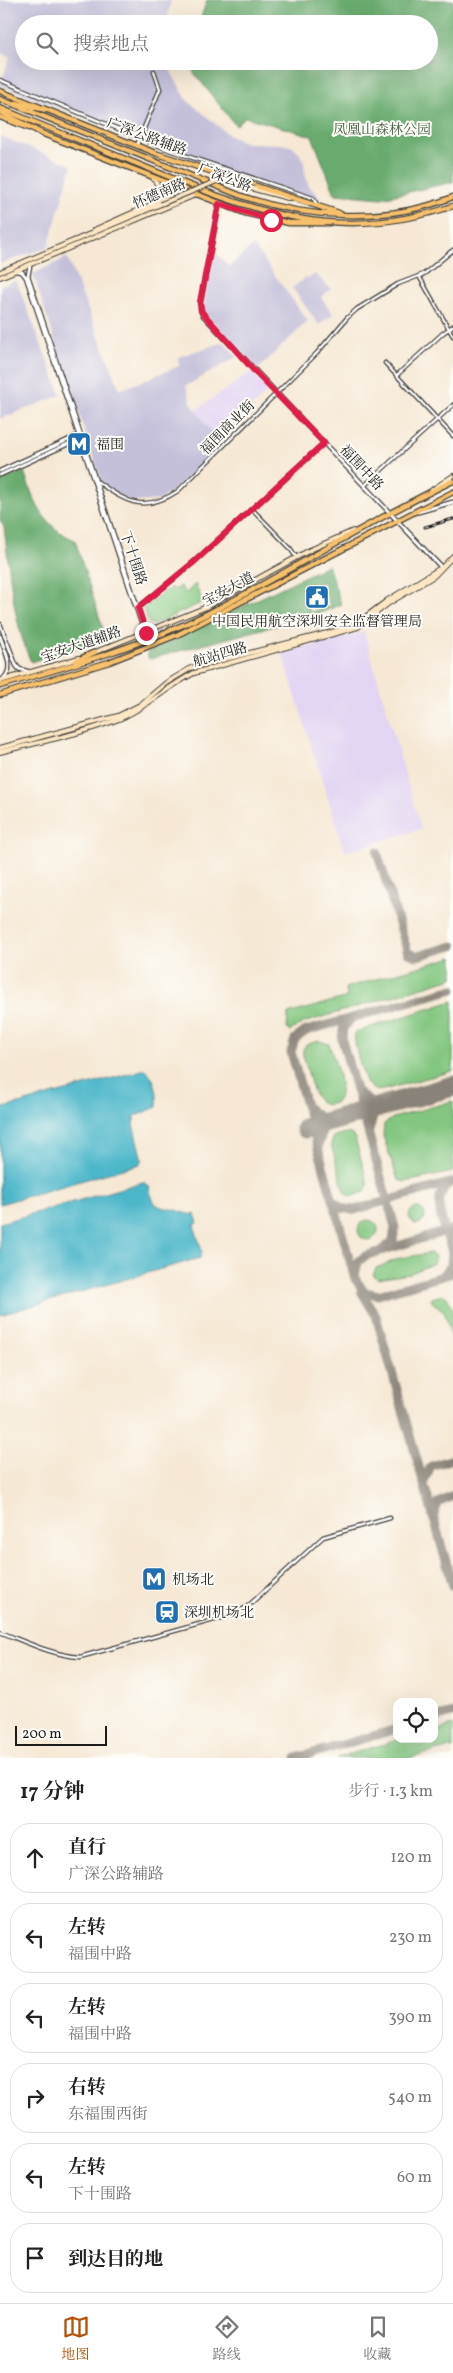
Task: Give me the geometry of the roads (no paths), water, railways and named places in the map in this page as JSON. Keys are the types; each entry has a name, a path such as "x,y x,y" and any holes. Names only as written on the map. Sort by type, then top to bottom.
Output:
{"main road":[{"name":"广深公路辅路","path":"0,91 137,146 345,215"},
{"path":"0,99 46,110"},
{"name":"广深公路","path":"0,99 252,200 293,210 345,215 392,212 453,197"},
{"path":"0,110 43,134"},
{"name":"广深公路","path":"0,110 236,203 280,216 331,223 392,221 453,206"},
{"path":"0,117 219,204 281,222 331,223"},
{"name":"怀德南路","path":"153,178 162,191 159,203"},
{"name":"怀德南路","path":"0,272 159,203 216,181 232,182 309,204"},
{"name":"怀德南路","path":"0,277 195,195"},
{"path":"159,203 172,196 174,201 171,205"},
{"path":"424,495 453,476"},
{"name":"宝安大道","path":"0,686 64,668 147,640 207,614 355,530 453,481"},
{"name":"宝安大道","path":"0,695 75,674 150,647 220,615 453,492"},
{"name":"宝安大道辅路","path":"0,680 34,672 145,633 204,608 296,557 355,530"},
{"name":"航站四路","path":"0,752 118,719 140,708 176,682 194,673 358,627 389,603 424,584 453,556"},
{"name":"航站四路","path":"0,748 118,716 140,704 166,683 191,668 356,624 388,600 441,568"},
{"path":"64,668 95,652"}],"street":[{"path":"137,146 160,89 154,71"},
{"path":"0,80 221,168 314,198 318,207"},
{"name":"福围中路","path":"219,204 200,303 201,311 441,568"},
{"name":"福围商业街","path":"98,482 125,500 149,504 164,501 178,491 275,392 317,353 346,318 357,309 398,284 419,276 453,250"},
{"name":"下十围路","path":"30,264 28,276 145,633"},
{"name":"下十围路","path":"16,271 22,272 26,277 80,436 98,482 150,647"},
{"path":"419,276 453,336"},
{"path":"397,375 453,326"},
{"path":"385,363 453,436"},
{"path":"364,486 453,405"},
{"path":"0,471 80,436"},
{"path":"0,475 80,436"},
{"path":"138,608 194,562 324,443"},
{"path":"413,513 453,502"},
{"path":"252,509 290,548 296,557"},
{"path":"0,624 10,658 10,670 0,680"},
{"path":"0,636 10,658 19,669 34,672"},
{"path":"0,1632 35,1646 80,1657 223,1618 247,1607 323,1537 390,1518"}],"water":[{"path":"146,1069 156,1087 157,1107 135,1116 133,1124 142,1160 140,1164 0,1204 0,1109"},
{"path":"143,1182 149,1186 153,1200 158,1206 195,1214 198,1223 194,1225 202,1251 200,1258 0,1315 0,1223"}],"railway":[{"path":"425,527 453,519"}],"place":[{"name":"福围","path":"79,444"},
{"name":"中国民用航空深圳安全监督管理局","path":"317,597"},
{"name":"机场北","path":"154,1579"},
{"name":"深圳机场北","path":"167,1612"}],"park label":[{"name":"凤凰山森林公园","path":"382,129"}]}
